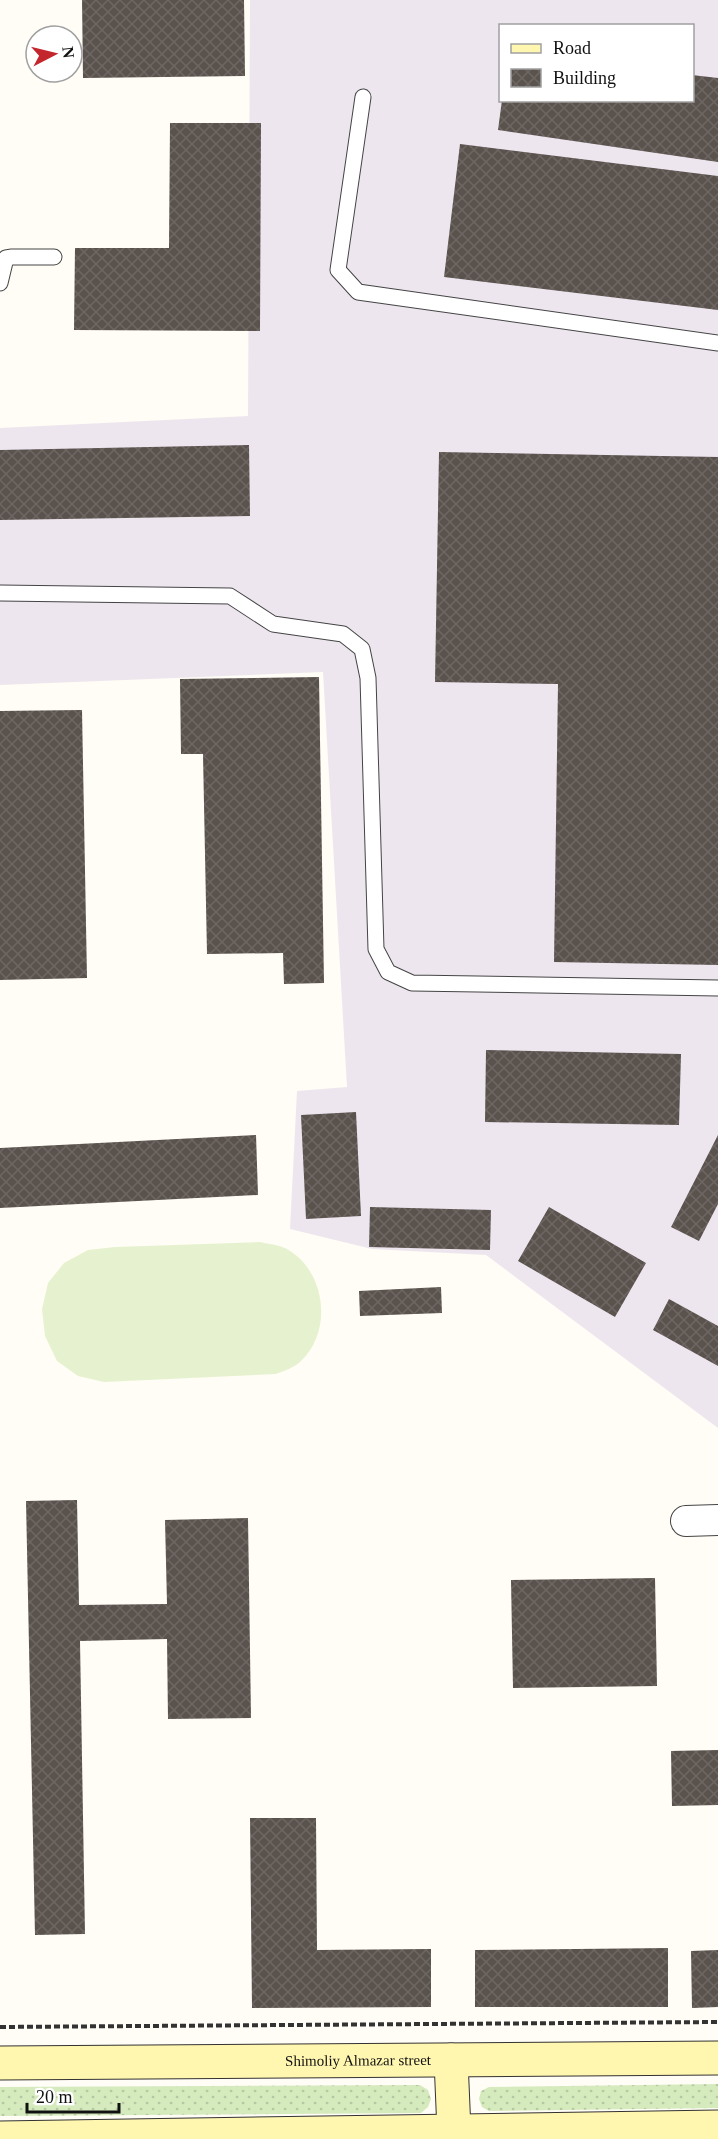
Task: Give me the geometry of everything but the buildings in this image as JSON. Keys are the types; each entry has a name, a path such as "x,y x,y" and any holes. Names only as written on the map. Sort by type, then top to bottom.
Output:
{"main road":[{"name":"Shimoliy Almazar street","path":"0,2063 718,2058"},
{"path":"451,2060 454,2135"},
{"path":"0,2138 454,2135 718,2127"}],"street":[{"path":"686,1521 718,1520"}],"lane":[{"path":"363,97 338,270 358,292 718,343"},
{"path":"0,283 6,258 12,256 54,257"},
{"path":"0,593 230,596 273,624 343,634 362,649 368,678 376,949 388,972 412,983 718,988"}],"path":[{"path":"0,2026 718,2022"}],"shaded area":[{"path":"250,0 718,0 718,1428 486,1255 372,1249 290,1229 297,1091 347,1087 323,672 0,685 0,428 248,416"}],"green space":[{"path":"260,1242 287,1249 300,1259 317,1286 321,1302 318,1334 311,1348 296,1365 276,1374 104,1382 78,1376 57,1361 45,1336 42,1309 48,1283 64,1263 88,1250 115,1247"},
{"path":"718,2084 718,2108 489,2111 482,2107 479,2099 481,2091 489,2087"},
{"path":"420,2085 428,2090 431,2099 428,2107 421,2113 0,2116 0,2087"}]}
